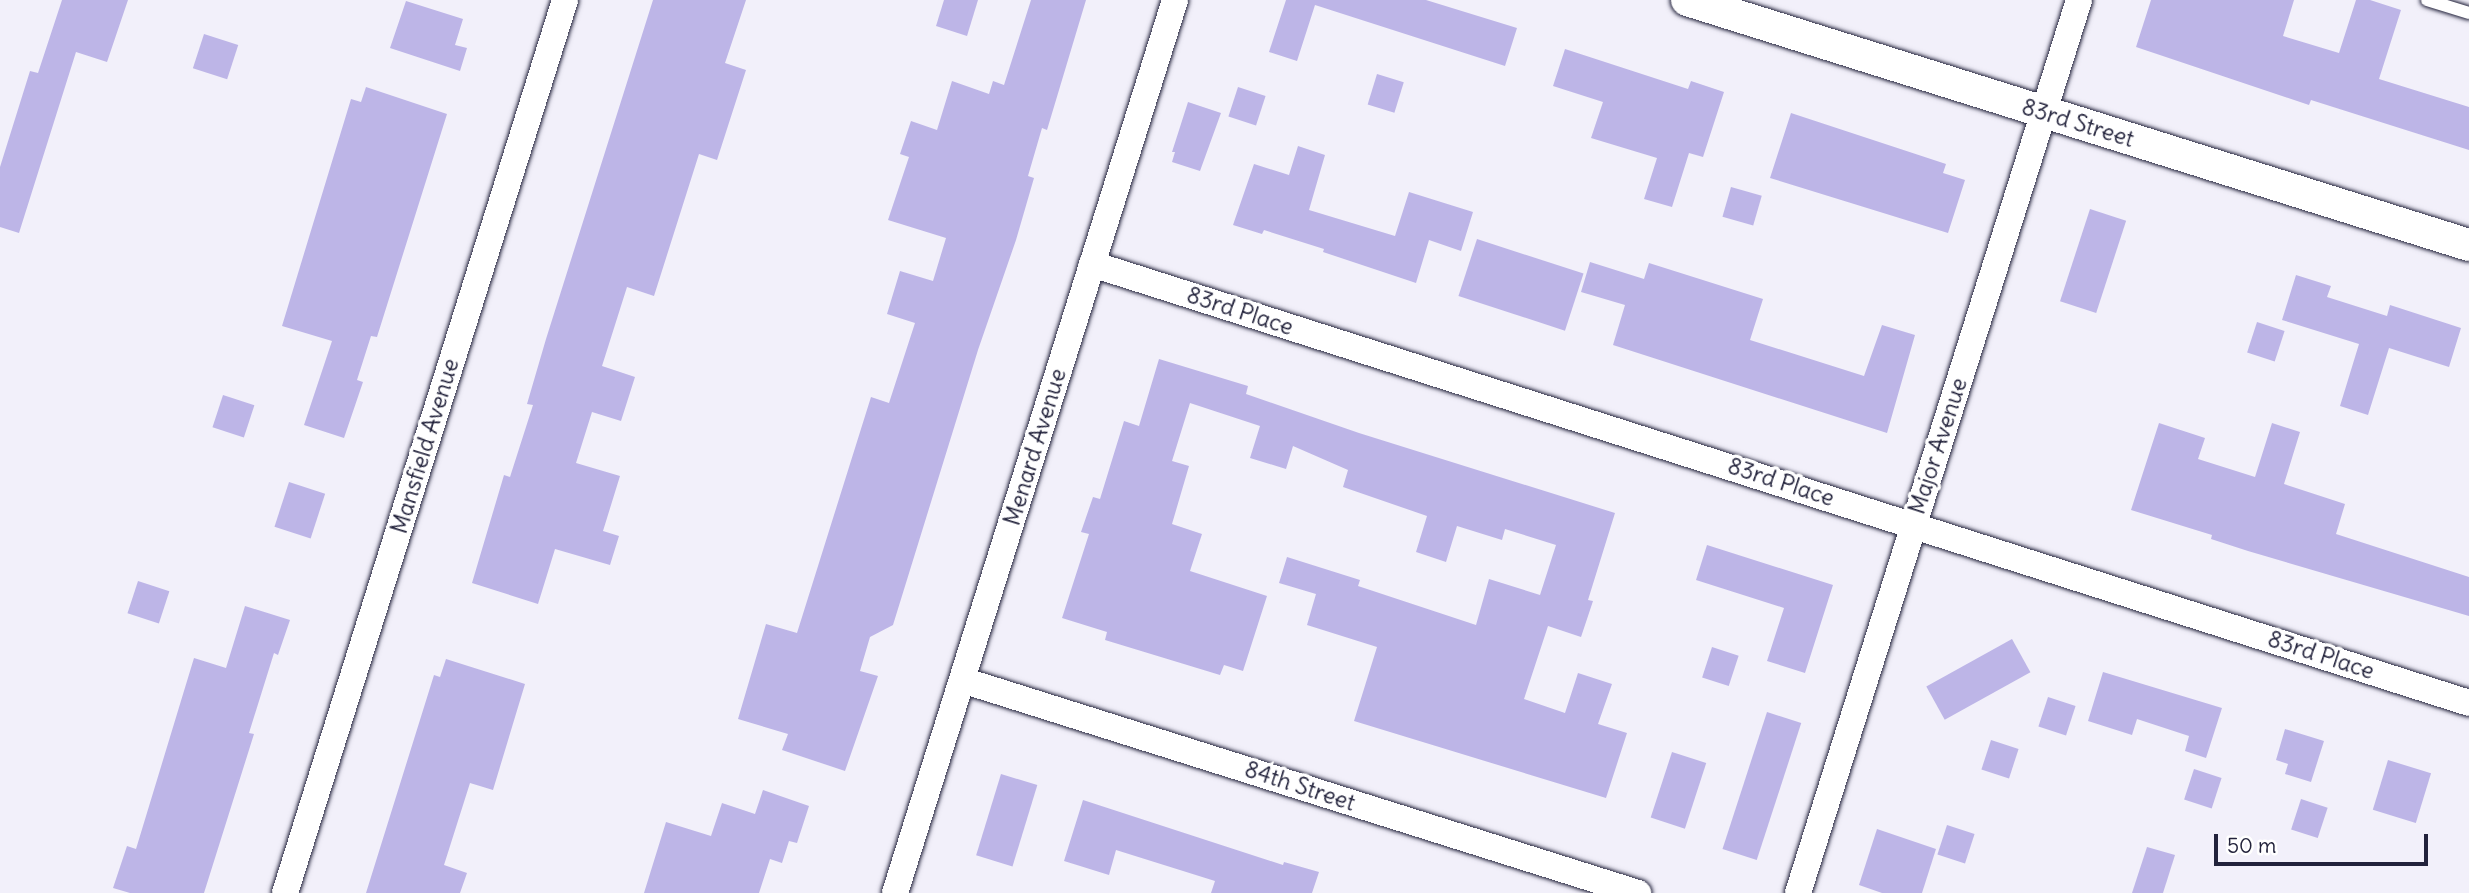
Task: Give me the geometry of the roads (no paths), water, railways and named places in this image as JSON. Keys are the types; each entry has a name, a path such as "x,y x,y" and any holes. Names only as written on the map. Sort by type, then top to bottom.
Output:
{"street":[{"name":"Mansfield Avenue","path":"285,893 565,0"},
{"name":"Menard Avenue","path":"895,893 1175,0"},
{"name":"83rd Street","path":"1687,0 2469,245"},
{"name":"Major Avenue","path":"1798,893 2078,0"},
{"name":"83rd Place","path":"1092,264 2469,703"},
{"name":"84th Street","path":"962,680 1638,893"}],"lane":[{"path":"2427,0 2469,13"}]}
